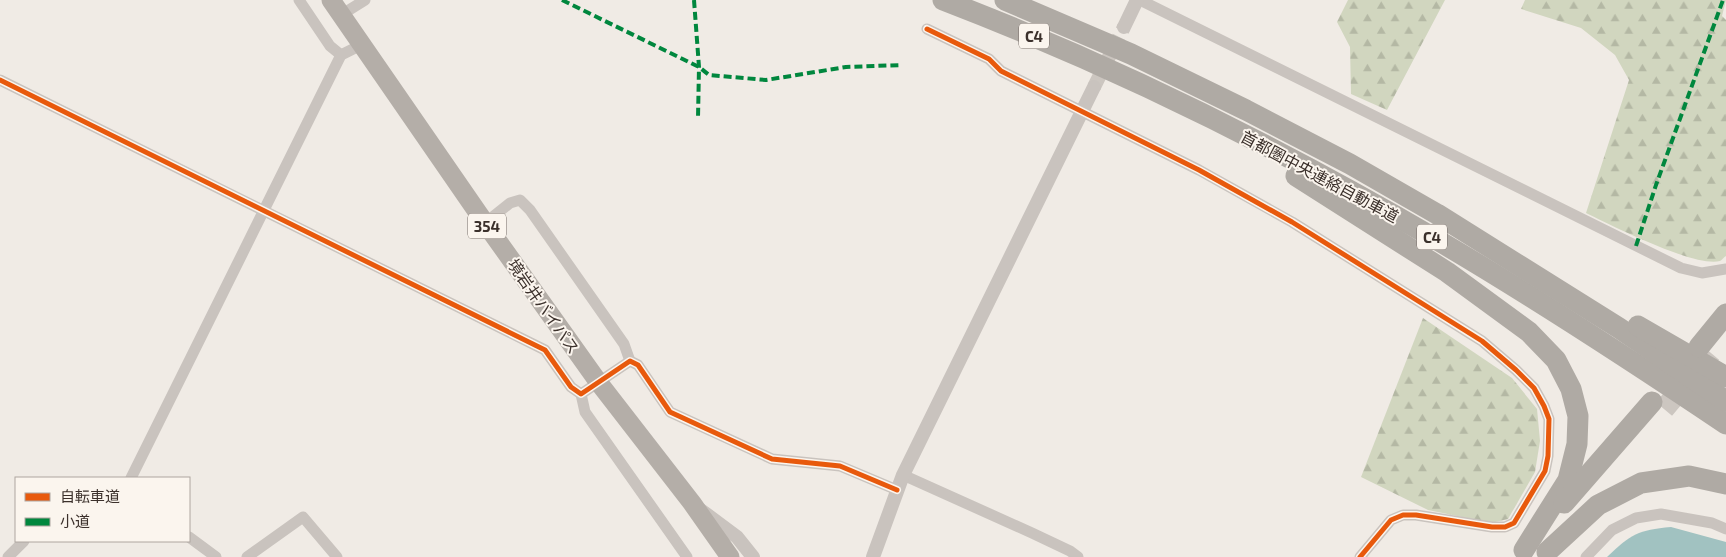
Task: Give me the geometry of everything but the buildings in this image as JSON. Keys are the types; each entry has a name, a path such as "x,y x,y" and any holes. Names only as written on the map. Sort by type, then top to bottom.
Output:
{"highway":[{"name":"首都圏中央連絡自動車道","path":"943,0 1010,26 1124,76 1338,184 1440,242 1632,361 1726,424"},
{"name":"首都圏中央連絡自動車道","path":"1005,0 1131,54 1246,110 1350,164 1437,214 1619,328 1726,401"},
{"name":"境岩井バイパス","path":"336,7 485,223 599,383 692,503 730,557"},
{"path":"1124,76 1286,170 1447,272 1529,332 1556,360 1571,389 1578,416 1577,444 1568,480 1533,554"},
{"path":"1437,214 1626,318 1726,377"},
{"path":"1726,314 1705,350 1726,336"},
{"path":"1533,554 1583,503 1658,405"},
{"path":"1533,554 1598,505 1641,484 1689,476 1726,484"}],"street":[{"path":"299,0 330,46 340,55"},
{"path":"336,7 364,0"},
{"path":"1124,27 1139,0 1681,268 1702,273 1726,269"},
{"path":"927,29 989,59 1001,71 1199,170 1292,222 1482,341 1534,388 1549,419 1548,456 1545,471 1514,523 1505,527 1492,527 1416,515 1403,515 1391,520 1360,557"},
{"path":"131,477 340,55 360,44"},
{"path":"0,80 545,350 571,387 581,394 585,412 686,557"},
{"path":"873,557 903,474 1094,87"},
{"path":"485,223 510,203 520,200 530,210 624,344 630,361"},
{"path":"581,394 630,361"},
{"path":"630,361 638,364 670,412 772,459 840,466 897,490"},
{"path":"903,474 1047,540 1078,557"},
{"path":"692,503 736,537 754,557"},
{"path":"1586,557 1612,530 1636,518 1661,514 1712,522 1726,529"},
{"path":"246,557 303,517 337,557"},
{"path":"190,538 216,557"},
{"path":"8,557 23,542"}],"green space":[{"path":"1348,0 1445,0 1387,110 1351,94 1350,47 1337,22"},
{"path":"1525,0 1726,0 1722,16 1726,20 1726,256 1721,261 1692,258 1673,252 1586,213 1629,80 1615,55 1581,28 1521,9"},
{"path":"1423,318 1512,378 1537,409 1540,441 1535,472 1508,519 1491,523 1428,510 1361,477"}],"water":[{"path":"1671,527 1726,542 1726,557 1607,557 1622,543 1636,534"}],"tunnel":[{"path":"1094,87 1124,27"},
{"path":"1664,409 1711,353"}],"marked path":[{"path":"562,0 699,67 709,75 766,80 846,67 902,65"},
{"path":"694,0 699,67 698,118"},
{"path":"1636,246 1723,0"}],"cycle path":[{"path":"927,29 989,59 1001,71 1199,170 1292,222 1482,341 1534,388 1549,419 1548,456 1545,471 1514,523 1505,527 1492,527 1416,515 1403,515 1391,520 1360,557"},
{"path":"0,80 545,350 571,387 581,394 630,361 638,365 670,412 772,459 840,466 897,490"}]}
